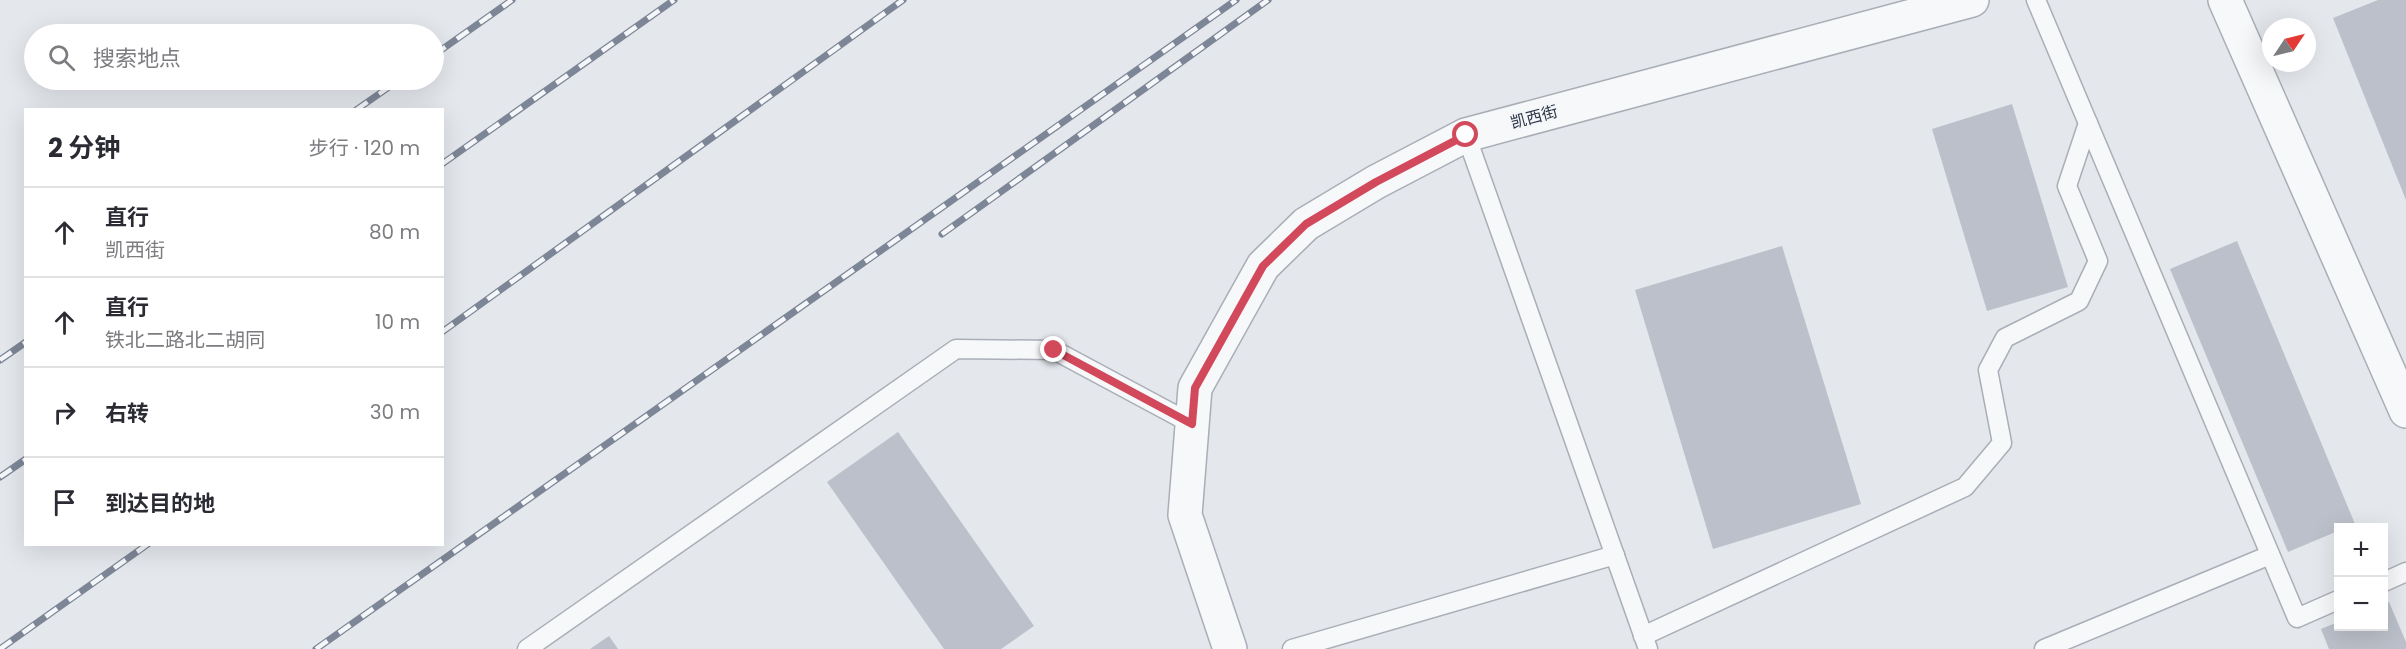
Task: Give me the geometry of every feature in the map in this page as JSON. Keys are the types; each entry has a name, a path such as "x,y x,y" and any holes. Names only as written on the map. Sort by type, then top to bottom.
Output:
{"street":[{"name":"凯西街","path":"1192,424 1195,388 1263,266 1306,224 1376,182 1466,135 1972,0"},
{"path":"2225,0 2406,411"},
{"path":"1192,424 1185,515 1230,649"}],"lane":[{"path":"2036,0 2297,618 2334,602"},
{"path":"1466,135 1646,642 1965,487 2002,443 1988,370 2005,338 2079,301 2098,261 2067,186 2088,123"},
{"path":"527,649 956,349 1054,350 1192,424"},
{"path":"1292,649 1615,555"},
{"path":"2044,649 2270,555"},
{"path":"2388,580 2406,572"}],"building":[{"path":"2378,0 2406,0 2406,200 2333,18"},
{"path":"2012,104 2068,287 1987,311 1932,129"},
{"path":"2237,241 2355,523 2334,523 2334,533 2288,552 2170,269"},
{"path":"1782,246 1861,504 1713,549 1635,290"},
{"path":"898,432 1034,626 1001,649 944,649 827,482"},
{"path":"2388,602 2406,642 2406,649 2329,649 2321,629 2334,624 2334,631 2388,631"},
{"path":"609,636 618,649 590,649"}],"railway":[{"path":"444,48 512,0"},
{"path":"444,163 674,0"},
{"path":"444,331 903,0"},
{"path":"316,649 1236,0"},
{"path":"942,234 1268,0"},
{"path":"359,108 385,90"},
{"path":"0,360 24,343"},
{"path":"0,477 24,460"},
{"path":"0,649 145,546"}],"route":[{"path":"1054,350 1192,424 1195,388 1263,266 1306,224 1376,182 1466,135"}]}
